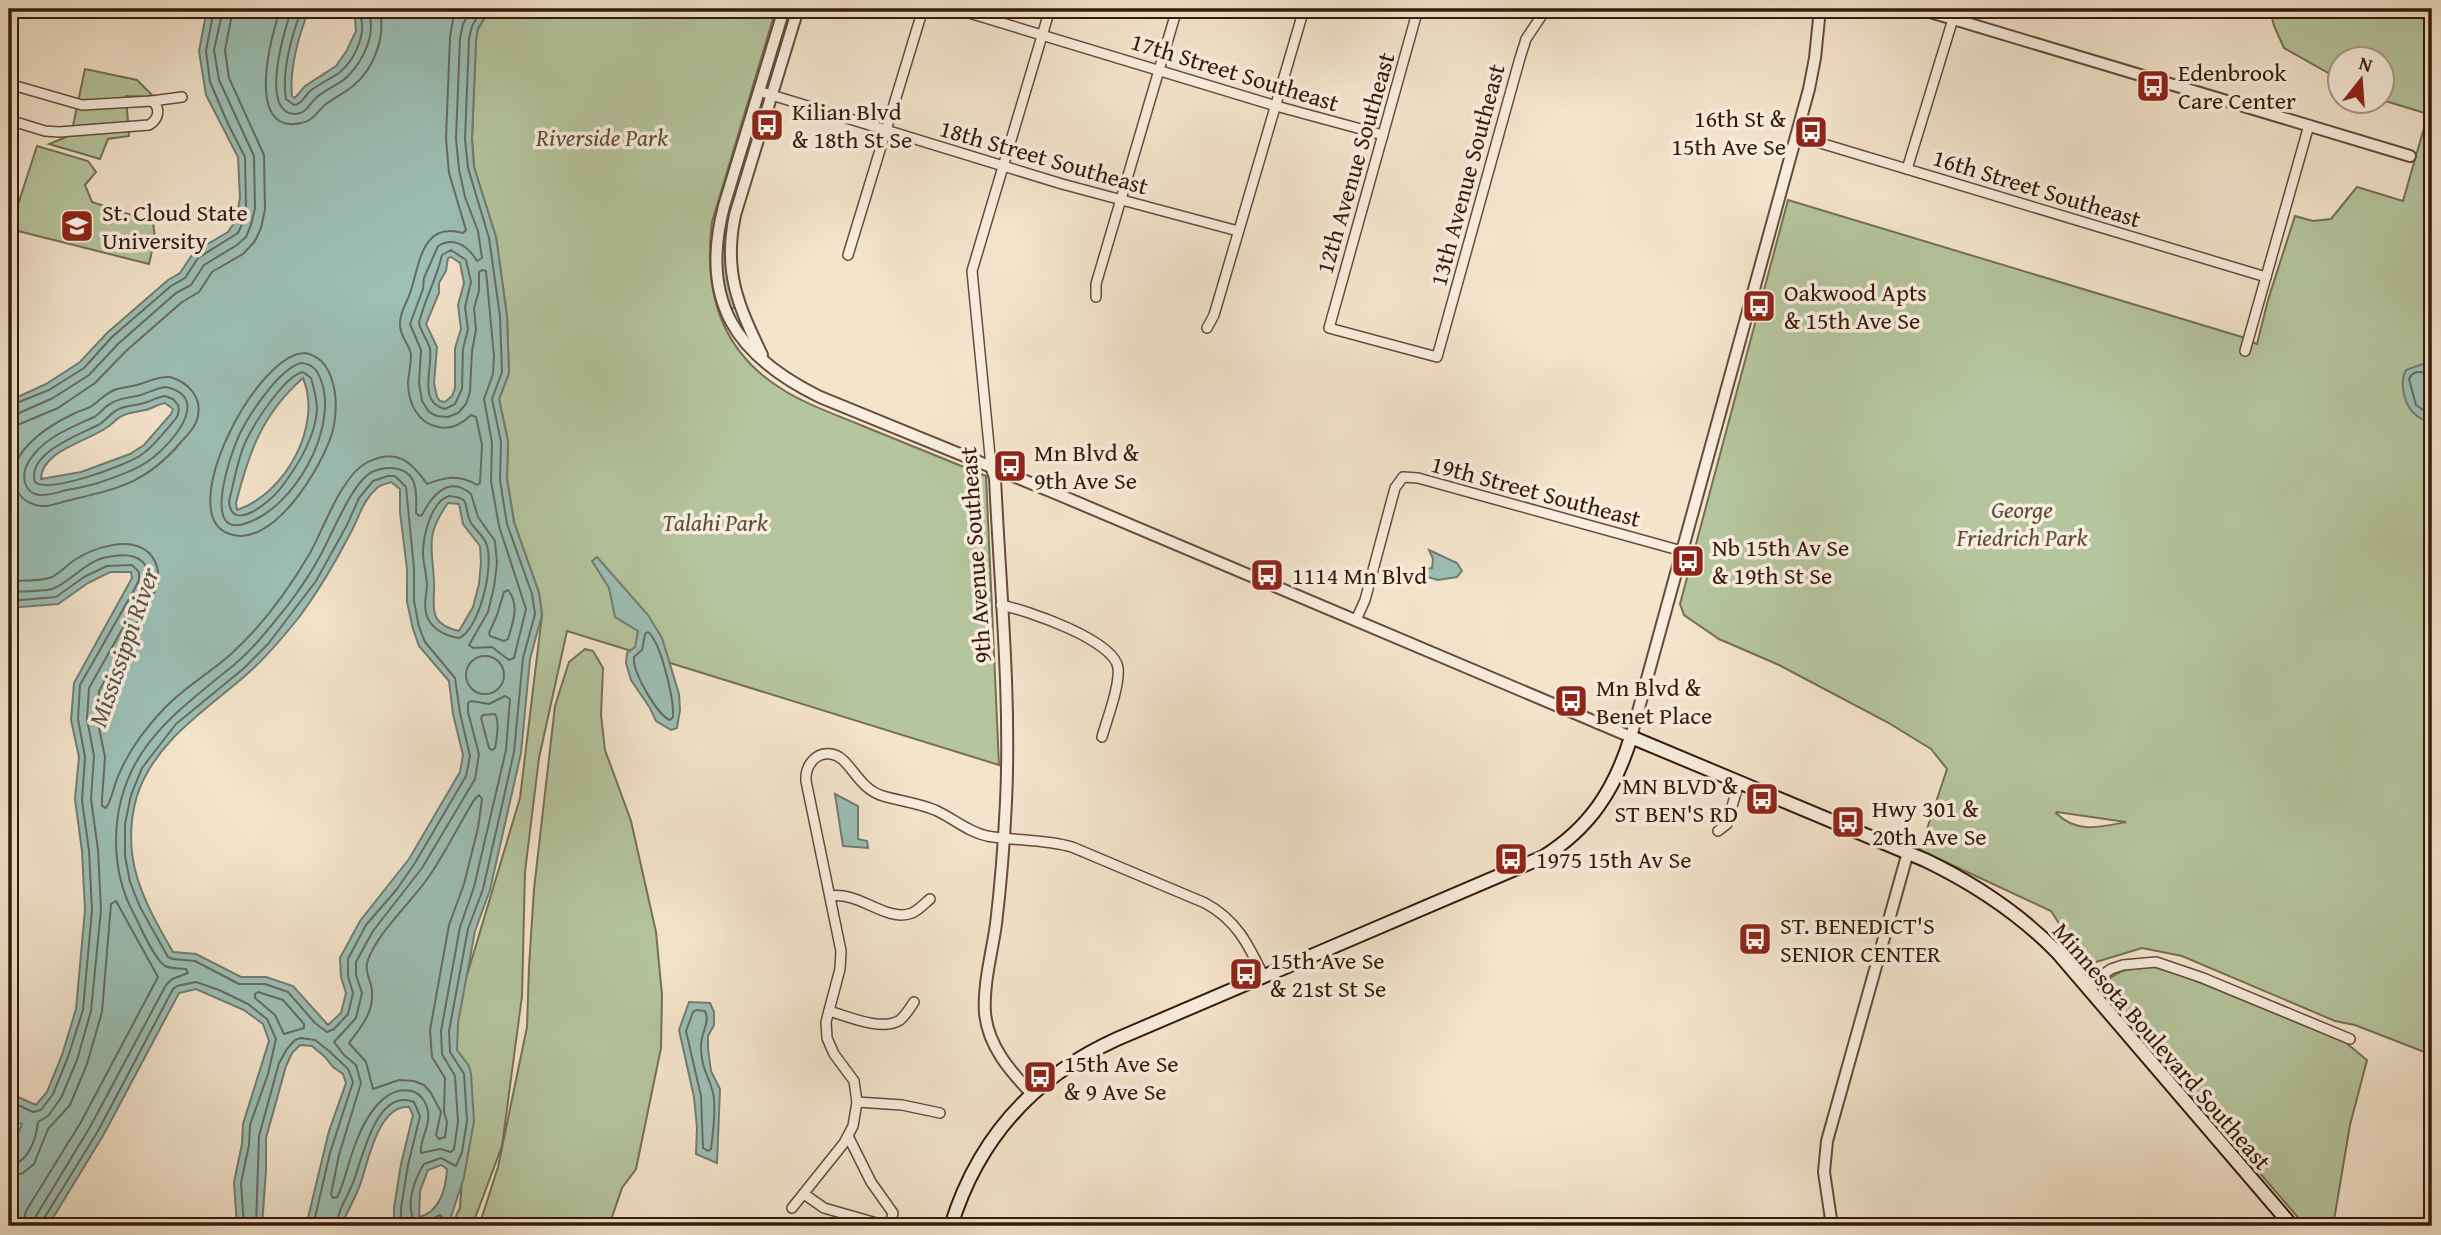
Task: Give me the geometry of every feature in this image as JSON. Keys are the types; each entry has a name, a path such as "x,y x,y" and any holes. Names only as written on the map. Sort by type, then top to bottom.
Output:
{"main road":[{"name":"Minnesota Boulevard Southeast","path":"1631,737 1908,852 1966,881 2015,914 2047,942 2087,986 2292,1226"},
{"path":"951,1226 963,1192 987,1146 1015,1110 1060,1070 1096,1049 1525,865 1561,846 1576,833 1604,799 1615,781 1631,737"}],"street":[{"name":"Minnesota Boulevard Southeast","path":"784,9 724,206 716,255 721,298 729,320 742,341 764,361 788,379 820,397 991,466 1631,737"},
{"path":"764,361 737,300 732,282 729,247 735,215 798,9"},
{"path":"848,255 923,9"},
{"name":"17th Street Southeast","path":"956,9 1276,106 1383,135"},
{"name":"9th Avenue Southeast","path":"1032,1094 995,1048 985,1013 985,992 999,897 1007,762 995,478 991,466 972,278 983,230 1050,9"},
{"path":"1096,297 1096,284 1177,9"},
{"path":"1207,328 1214,315 1304,9"},
{"name":"12th Avenue Southeast","path":"1329,328 1418,9"},
{"name":"13th Avenue Southeast","path":"1329,328 1437,357 1523,48 1531,30 1546,9"},
{"path":"1631,737 1797,136 1815,58 1819,9"},
{"path":"1923,9 2410,156"},
{"path":"1907,169 1953,19"},
{"path":"9,84 82,105 182,97"},
{"name":"18th Street Southeast","path":"761,91 1004,166 1238,231"},
{"path":"9,120 45,131 59,132 149,125 158,112 152,101"},
{"path":"2245,351 2309,125"},
{"name":"16th Street Southeast","path":"1797,136 2266,277"},
{"name":"19th Street Southeast","path":"1356,620 1365,600 1395,488 1403,477 1418,478 1682,551"},
{"path":"1001,605 1064,627 1113,655 1117,662 1118,675 1102,737"},
{"path":"792,1209 848,1136 857,1102 857,1091 851,1074 830,1047 826,1030 841,960 806,781 807,768 819,755 830,754 842,758 861,783 881,796 924,806 976,832 1003,838 1049,842 1072,848 1217,909 1242,934 1264,977"},
{"path":"1718,831 1727,824 1739,782"},
{"path":"1832,1226 1825,1172 1827,1141 1908,852"},
{"path":"830,896 849,895 880,910 901,915 914,913 930,899"},
{"path":"2087,986 2111,969 2123,965 2156,962 2203,978 2350,1039"},
{"path":"829,1011 862,1021 890,1023 902,1018 914,1002"},
{"path":"857,1102 909,1106 940,1113"},
{"path":"804,1194 824,1208 880,1224 891,1222 893,1213 871,1182 848,1136"}],"green space":[{"path":"490,9 776,9 712,222 710,248 714,297 731,340 745,359 785,391 823,410 986,476 999,765 567,631 539,758 525,872 522,996 502,1146 472,1226 451,1226 460,1208 469,1083 450,1032 520,798 542,615 539,593 514,522 507,479 508,441 499,399 509,373 507,316 496,237 474,167 472,139 476,40 478,29"},
{"name":"George Friedrich Park","path":"2270,9 2432,9 2432,1055 2355,1025 2335,1021 2182,956 2142,948 2086,965 2051,911 1920,850 1947,769 1931,749 1887,722 1779,665 1719,639 1684,615 1680,604 1788,200 2242,337 2257,344 2295,216 2313,221 2331,219 2357,187 2403,201 2428,114 2396,104 2396,46 2326,46 2326,72 2284,48","holes":["2056,813 2126,822 2098,827 2081,826 2064,820"]},
{"path":"85,69 137,80 154,97 126,96 129,136 108,139 100,159 49,144 71,135"},
{"path":"759,108 764,110 727,262 735,307 731,310 727,303 720,257 726,216"},
{"path":"37,146 88,161 96,172 85,185 92,202 153,222 155,238 149,264 10,229"},
{"path":"585,649 593,651 603,668 601,715 605,750 631,821 656,932 662,995 661,1048 636,1169 622,1188 609,1226 479,1226 498,1167 527,1027 534,889 555,706 569,662"},
{"path":"2147,965 2184,976 2345,1042 2367,1060 2350,1125 2333,1226 2311,1226 2302,1222 2103,992 2105,981 2122,971"}],"water":[{"name":"Mississippi River","path":"207,9 309,9 293,63 291,85 292,96 295,98 305,86 336,66 347,50 356,31 355,19 347,9 490,9 478,28 476,40 472,139 474,167 496,237 507,316 509,373 499,399 508,441 507,479 514,522 539,593 542,615 530,659 521,753 490,890 475,931 458,1023 457,1050 469,1066 471,1074 474,1121 464,1177 448,1226 394,1226 401,1164 413,1115 409,1107 399,1108 383,1123 372,1146 344,1226 306,1226 329,1131 346,1083 343,1074 312,1046 300,1045 292,1053 286,1066 266,1138 262,1226 237,1226 234,1182 243,1124 269,1041 263,1024 244,1010 196,989 179,993 104,1134 48,1226 9,1226 9,1156 22,1124 9,1121 9,1093 36,1105 47,1092 76,1009 85,910 82,851 75,799 79,757 71,720 74,683 132,578 131,572 110,572 88,583 58,604 9,608 9,401 46,384 80,362 107,333 168,280 180,273 194,252 228,232 236,220 240,198 238,157 206,95 199,51","holes":["448,258 460,263 464,283 458,305 461,329 455,348 455,388 452,396 445,402 437,397 434,383 437,347 426,324 439,293 439,283 446,271","303,378 308,397 308,417 296,456 270,489 254,502 237,510 236,503 252,451 277,406","165,403 173,409 144,445 130,454 81,472 41,479 43,469 57,454 98,433 121,416","391,482 400,489 407,602 413,629 419,646 449,681 453,714 463,755 460,772 409,859 360,921 340,958 341,977 346,993 341,1013 328,1025 293,986 266,977 241,977 196,954 173,952 137,878 131,839 132,818 137,796 156,759 183,728 268,654 300,616 344,545 368,498 378,487","448,503 459,504 463,524 480,546 479,584 473,607 459,631 441,623 434,613 431,549 433,533","441,1165 447,1169 437,1205 419,1217 420,1191 428,1170"]},
{"path":"2425,363 2432,367 2432,424 2412,411 2403,388 2406,370"},
{"path":"1429,550 1457,563 1462,571 1457,577 1438,580 1421,575 1422,569 1432,568 1433,559"},
{"path":"597,557 648,615 662,638 679,694 677,728 671,730 656,721 631,680 626,663 627,653 635,647 638,631 615,617 609,588 592,561"},
{"path":"835,794 858,806 858,839 867,841 868,848 843,846"},
{"path":"689,1002 710,1003 714,1012 708,1049 711,1071 720,1089 717,1163 696,1154 694,1097 679,1030"}],"place":[{"name":"Edenbrook Care Center","path":"2153,86"},
{"name":"Kilian Blvd & 18th St Se","path":"767,125"},
{"name":"16th St & 15th Ave Se","path":"1811,132"},
{"name":"St. Cloud State University","path":"77,226"},
{"name":"Oakwood Apts & 15th Ave Se","path":"1759,306"},
{"name":"Mn Blvd & 9th Ave Se","path":"1010,466"},
{"name":"Nb 15th Av Se & 19th St Se","path":"1688,561"},
{"name":"1114 Mn Blvd","path":"1267,575"},
{"name":"Mn Blvd & Benet Place","path":"1571,701"},
{"name":"MN BLVD & ST BEN'S RD","path":"1762,799"},
{"name":"Hwy 301 & 20th Ave Se","path":"1848,822"},
{"name":"1975 15th Av Se","path":"1511,859"},
{"name":"ST. BENEDICT'S SENIOR CENTER","path":"1755,939"},
{"name":"15th Ave Se & 21st St Se","path":"1246,974"},
{"name":"15th Ave Se & 9 Ave Se","path":"1040,1077"}],"park label":[{"name":"Riverside Park","path":"602,137"},
{"name":"Talahi Park","path":"715,522"}]}
